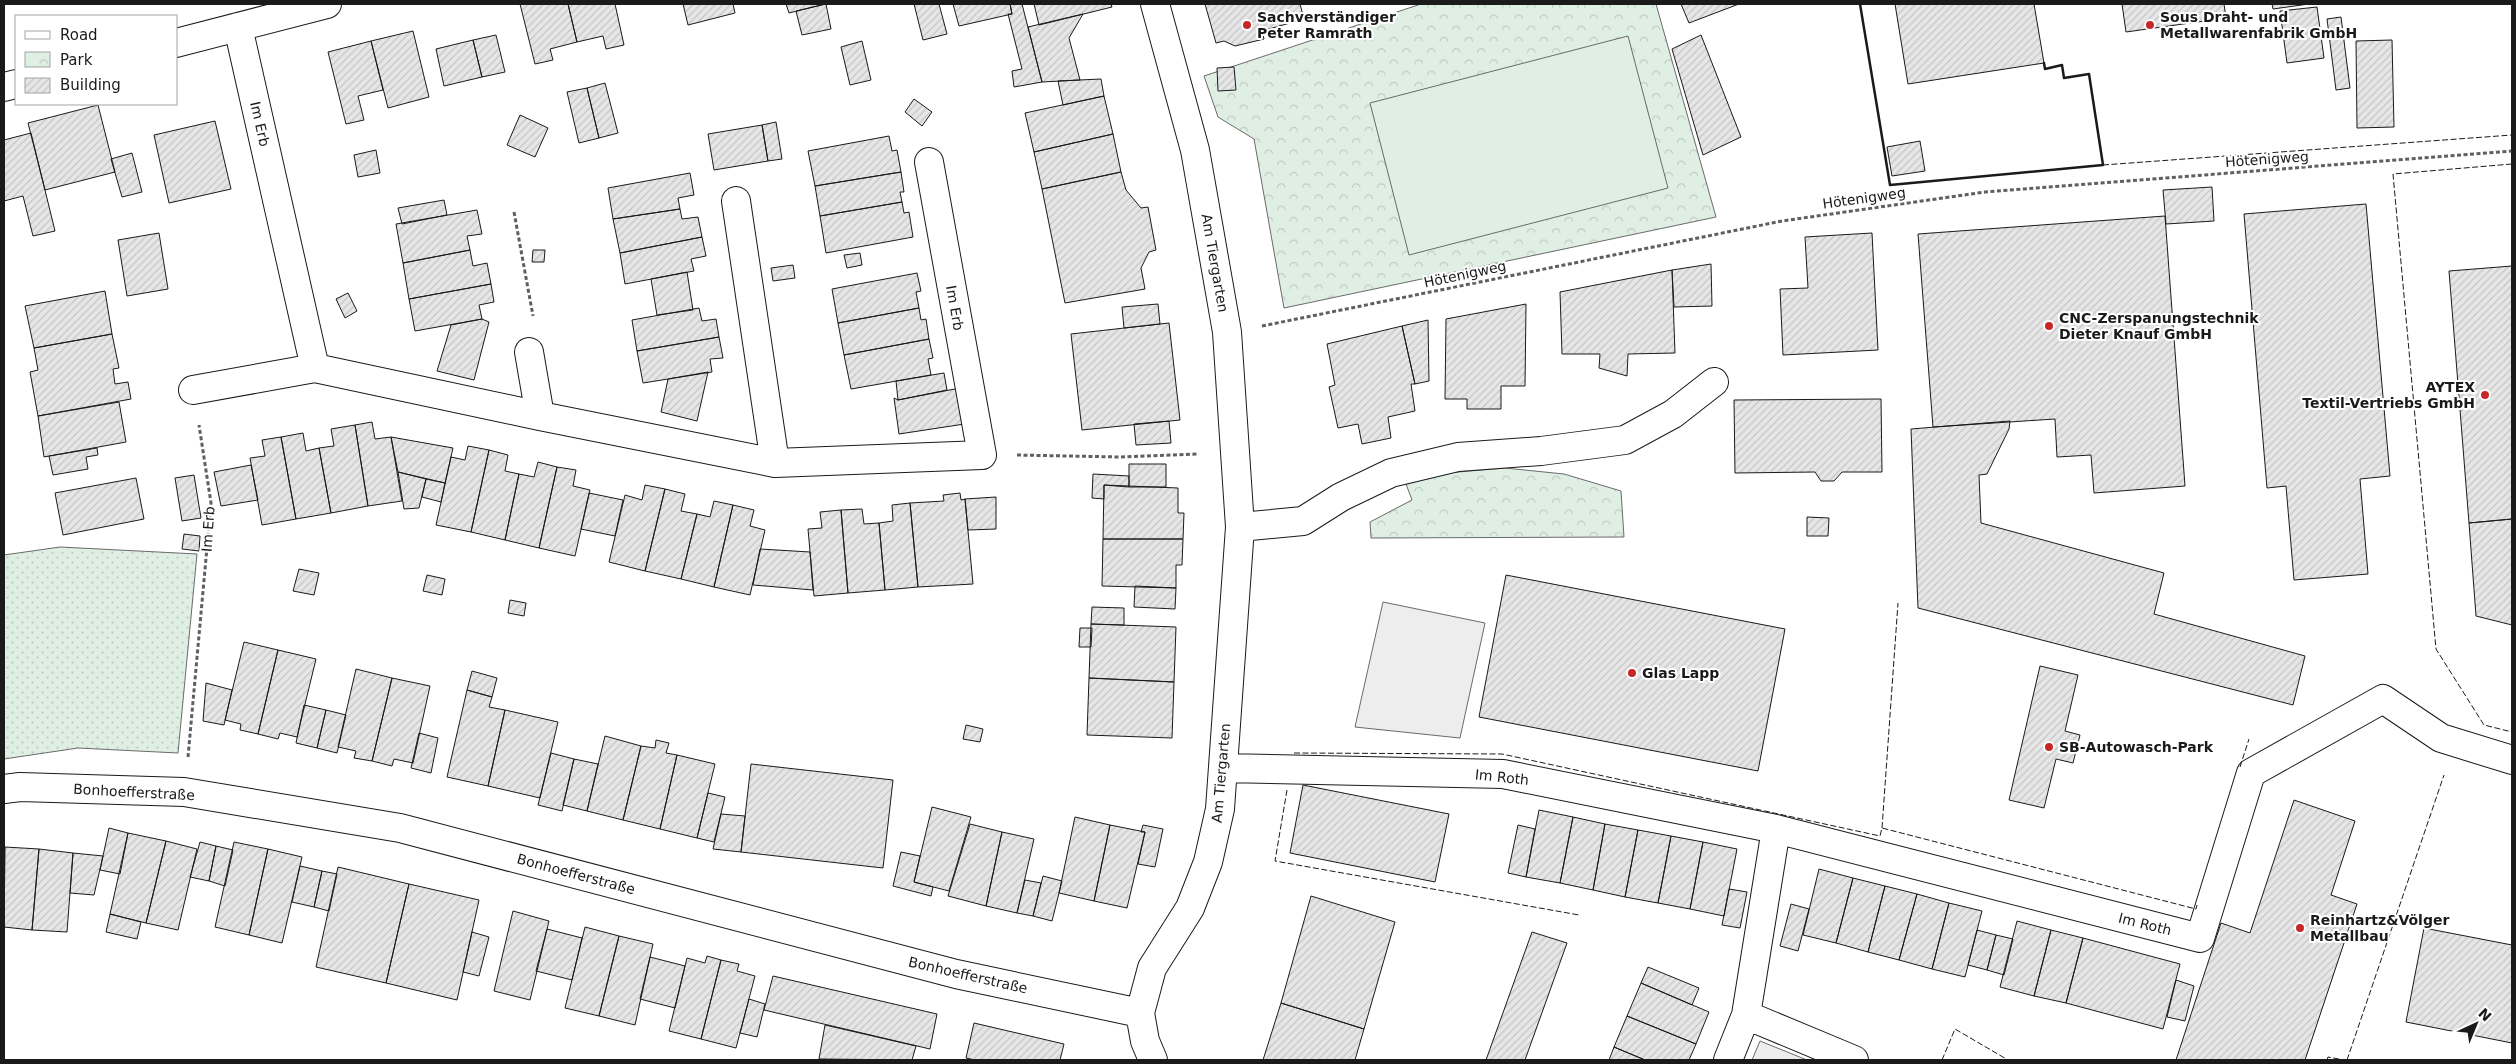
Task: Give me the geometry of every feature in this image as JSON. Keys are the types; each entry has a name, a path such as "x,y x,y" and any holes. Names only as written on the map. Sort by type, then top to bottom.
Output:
{"street":[{"path":"178,42 327,4"},
{"name":"Am Tiergarten","path":"1153,1060 1145,1041 1140,1013 1152,968 1190,908 1208,862 1220,809 1240,527 1227,332 1195,150 1155,4"},
{"name":"Im Erb","path":"238,27 315,368"},
{"name":"Im Erb","path":"929,162 982,455"},
{"path":"736,201 775,463"},
{"path":"529,352 540,416"},
{"path":"193,390 315,368 540,416 775,463 982,455"},
{"path":"1240,527 1304,520 1341,497 1391,473 1458,456 1541,451 1625,440 1673,414 1714,382"},
{"name":"Im Roth","path":"1223,768 1503,774 1776,829 2200,938 2251,773 2383,699 2442,738 2512,760"},
{"name":"Bonhoefferstraße","path":"4,789 20,787 184,792 400,828 956,974 1140,1013"},
{"path":"1728,1060 1746,1015 1776,829"},
{"path":"1746,1015 1854,1060"}],"path":[{"name":"Hötenigweg","path":"1227,332 1792,219 1985,192 2512,151"},
{"path":"514,212 536,335 529,352"},
{"name":"Im Erb","path":"184,792 211,503 193,390"},
{"path":"982,455 1120,457 1236,452"}],"green space":[{"path":"1421,4 1656,4 1716,217 1284,308 1254,139 1218,117 1204,76"},
{"path":"1628,36 1668,188 1409,255 1370,103"},
{"path":"1505,468 1564,474 1621,491 1624,537 1371,538 1370,522 1412,500 1406,484 1446,473"},
{"path":"60,547 197,554 178,753 78,748 4,759 4,555"}],"shaded area":[{"path":"1383,602 1485,623 1460,738 1355,727"},
{"path":"1760,1041 1807,1060 1752,1060"}],"building":[{"path":"520,4 568,4 577,42 550,49 553,60 535,64"},
{"path":"568,4 615,4 624,45 606,49 603,36 577,42"},
{"path":"683,4 733,4 735,13 688,25"},
{"path":"786,4 825,4 789,13"},
{"path":"826,4 831,29 802,35 796,11"},
{"path":"914,4 939,4 947,34 923,40"},
{"path":"953,4 1010,4 1012,14 959,26"},
{"path":"1010,4 1022,4 1042,82 1014,87 1012,71 1022,69 1008,14 1012,14"},
{"path":"1034,4 1111,4 1112,7 1039,25"},
{"name":"Sachverständiger Peter Ramrath","path":"1205,4 1300,4 1304,19 1262,31 1264,39 1235,46 1224,41 1216,43"},
{"path":"1681,4 1739,4 1689,23"},
{"path":"1895,4 2034,4 2044,63 1908,84"},
{"name":"Sous Draht- und Metallwarenfabrik GmbH","path":"2122,4 2224,4 2226,18 2126,32"},
{"path":"2272,4 2309,4 2273,9"},
{"path":"2317,7 2324,58 2287,63 2280,11"},
{"path":"1083,14 1069,38 1080,80 1042,82 1028,27"},
{"path":"2341,17 2350,88 2336,90 2327,19"},
{"path":"413,31 429,97 388,108 371,41"},
{"path":"496,35 505,72 482,77 473,40"},
{"path":"1701,35 1741,137 1703,155 1672,49"},
{"path":"473,40 482,77 444,86 436,49"},
{"path":"2392,40 2394,127 2357,128 2356,41"},
{"path":"371,41 383,90 358,96 364,120 346,124 328,52"},
{"path":"862,41 871,80 850,85 841,47"},
{"path":"1234,67 1236,90 1218,91 1217,68"},
{"path":"1101,79 1104,96 1063,105 1058,81"},
{"path":"605,83 618,133 599,138 587,88"},
{"path":"587,88 599,138 579,143 567,92"},
{"path":"1104,96 1113,134 1034,152 1025,113"},
{"path":"914,99 932,112 922,126 905,112"},
{"path":"98,105 115,172 45,190 28,123"},
{"path":"520,115 548,128 535,157 507,145"},
{"path":"215,121 231,189 169,203 154,135"},
{"path":"776,122 782,159 768,161 762,125"},
{"path":"762,125 768,161 714,170 708,134"},
{"path":"31,133 55,231 33,236 23,196 4,201 4,140"},
{"path":"1113,134 1121,172 1042,189 1034,152"},
{"path":"889,136 892,151 897,150 901,172 815,186 808,151"},
{"path":"1920,141 1925,171 1892,176 1887,147"},
{"path":"376,150 380,173 358,177 354,155"},
{"path":"132,153 142,192 122,197 111,159"},
{"path":"901,172 904,192 900,192 902,202 820,216 815,186"},
{"path":"1121,172 1126,190 1141,208 1148,207 1156,250 1149,252 1141,268 1145,289 1065,303 1042,189"},
{"path":"690,173 694,195 678,198 680,209 613,219 608,188"},
{"path":"2212,187 2214,221 2166,224 2163,190"},
{"path":"444,200 447,215 402,224 398,208"},
{"path":"902,202 904,213 909,212 913,237 826,253 820,216"},
{"path":"2366,204 2390,476 2360,479 2368,574 2294,580 2286,486 2267,488 2244,214"},
{"path":"680,209 682,219 698,217 702,237 620,253 613,219"},
{"path":"477,210 482,234 467,236 470,250 403,263 396,224"},
{"name":"CNC-Zerspanungstechnik Dieter Knauf GmbH","path":"2165,216 2185,486 2094,493 2091,455 2057,457 2055,419 1933,427 1918,234"},
{"path":"159,233 168,289 127,296 118,240"},
{"path":"1872,233 1878,350 1783,355 1780,289 1808,288 1805,237"},
{"path":"702,237 706,256 691,259 694,271 625,284 620,253"},
{"path":"470,250 473,266 487,263 491,284 409,299 403,263"},
{"path":"533,250 545,250 544,262 532,262"},
{"path":"860,253 862,265 847,268 844,255"},
{"path":"1711,264 1712,306 1674,307 1672,270"},
{"path":"793,265 795,278 773,281 771,268"},
{"name":"AYTEX Textil-Vertriebs GmbH","path":"2512,266 2512,519 2469,523 2449,271"},
{"path":"1672,270 1675,353 1628,354 1627,376 1599,368 1600,354 1562,354 1560,292"},
{"path":"687,272 693,310 657,315 651,279"},
{"path":"917,273 921,291 916,292 919,308 838,323 832,289"},
{"path":"491,284 494,302 479,305 482,319 415,331 409,299"},
{"path":"105,291 112,334 34,348 25,306"},
{"path":"348,293 357,311 345,318 336,299"},
{"path":"1158,304 1160,324 1124,328 1122,307"},
{"path":"1526,304 1525,386 1501,386 1501,409 1467,409 1467,399 1445,399 1446,319"},
{"path":"699,308 702,321 716,319 719,337 637,351 632,320"},
{"path":"919,308 921,320 926,319 929,339 844,355 838,323"},
{"path":"482,319 489,322 474,380 437,371 451,325"},
{"path":"1428,320 1429,381 1415,384 1402,326"},
{"path":"1169,323 1180,420 1082,430 1071,334"},
{"path":"1402,326 1415,384 1411,384 1415,411 1388,417 1391,438 1362,444 1358,424 1338,428 1329,387 1335,385 1327,344"},
{"path":"112,334 119,368 113,369 115,384 128,382 131,399 38,416 30,372 38,370 34,348"},
{"path":"719,337 723,358 710,359 712,372 643,383 637,351"},
{"path":"929,339 933,358 928,359 931,375 851,389 844,355"},
{"path":"708,372 697,421 661,412 668,379"},
{"path":"944,373 947,390 898,400 896,381"},
{"path":"965,387 971,423 899,434 894,398 898,400"},
{"path":"1881,399 1882,472 1842,472 1834,481 1821,481 1815,472 1735,473 1734,400"},
{"path":"119,402 126,442 44,457 38,416"},
{"path":"1169,421 1171,443 1136,445 1134,424"},
{"path":"2010,421 2009,429 1987,474 1979,475 1981,523 2164,573 2154,614 2305,656 2293,705 1918,608 1911,429"},
{"path":"372,422 375,439 391,437 402,501 368,506 355,425"},
{"path":"355,425 368,506 331,513 319,448 334,446 331,429"},
{"path":"303,433 306,451 319,448 331,513 296,519 281,437"},
{"path":"281,437 296,519 262,525 250,458 265,456 262,440"},
{"path":"391,437 453,448 445,483 398,472"},
{"path":"468,446 489,450 471,532 436,525 451,457 465,460"},
{"path":"97,448 98,455 86,457 88,469 53,475 49,456"},
{"path":"489,450 508,455 505,471 519,474 505,540 471,532"},
{"path":"538,462 557,467 539,548 505,540 519,474 534,477"},
{"path":"1129,464 1166,464 1166,487 1129,487"},
{"path":"251,465 258,500 221,506 214,472"},
{"path":"557,467 576,470 573,486 590,490 575,556 539,548"},
{"path":"398,472 426,479 419,508 404,509"},
{"path":"1093,474 1129,476 1129,487 1104,485 1104,499 1092,498"},
{"path":"194,475 201,518 182,521 175,478"},
{"path":"136,478 144,519 63,535 55,493"},
{"path":"426,479 445,483 441,502 422,497"},
{"path":"645,485 665,489 645,571 609,562 625,495 642,500"},
{"path":"1104,485 1178,488 1178,513 1184,513 1183,539 1103,539"},
{"path":"665,489 685,494 681,511 697,514 681,579 645,571"},
{"path":"589,493 623,500 615,536 581,529"},
{"path":"960,493 961,500 965,499 973,584 918,587 910,503 944,501 943,495"},
{"path":"996,497 996,529 968,530 965,499"},
{"path":"714,501 733,505 714,587 681,579 697,514 710,517"},
{"path":"910,503 918,587 885,590 879,523 893,521 892,505"},
{"path":"733,505 754,510 750,526 765,530 750,595 714,587"},
{"path":"862,509 864,524 879,523 885,590 848,593 841,510"},
{"path":"841,510 848,593 814,596 808,529 822,528 820,512"},
{"path":"1807,517 1829,518 1828,536 1807,536"},
{"path":"2512,519 2512,625 2476,616 2469,523"},
{"path":"184,534 200,536 199,551 182,549"},
{"path":"1103,539 1183,539 1182,565 1176,565 1176,588 1102,586"},
{"path":"760,549 810,552 813,590 753,585"},
{"path":"299,569 319,573 314,595 293,591"},
{"path":"427,575 445,579 442,595 423,591"},
{"name":"Glas Lapp","path":"1506,575 1785,629 1758,771 1479,717"},
{"path":"1135,586 1176,588 1175,609 1134,607"},
{"path":"510,600 526,603 524,616 508,613"},
{"path":"1092,607 1124,608 1124,625 1091,624"},
{"path":"1091,624 1176,627 1174,682 1089,678"},
{"path":"1080,628 1092,628 1091,647 1079,647"},
{"path":"244,642 278,650 258,734 240,730 241,724 225,720"},
{"path":"278,650 316,659 297,737 280,733 278,739 258,734"},
{"name":"SB-Autowasch-Park","path":"2040,666 2078,675 2065,731 2080,735 2073,763 2056,759 2044,808 2009,800"},
{"path":"356,669 392,678 372,761 354,758 356,751 338,747"},
{"path":"472,671 497,678 492,697 467,690"},
{"path":"392,678 430,686 413,763 394,759 392,766 372,761"},
{"path":"1089,678 1174,682 1172,738 1087,735"},
{"path":"206,683 232,690 224,725 203,721"},
{"path":"467,690 492,697 489,707 505,710 488,786 447,777"},
{"path":"304,705 326,710 317,748 296,743"},
{"path":"326,710 346,715 337,753 317,748"},
{"path":"505,710 558,722 540,798 488,786"},
{"path":"966,725 983,729 980,742 963,739"},
{"path":"419,733 438,738 431,773 411,768"},
{"path":"605,736 641,746 623,820 587,811"},
{"path":"656,740 669,743 666,753 677,755 660,829 623,820 641,746 655,748"},
{"path":"551,753 574,759 562,811 538,805"},
{"path":"677,755 715,764 697,838 660,829"},
{"path":"574,759 598,764 587,811 563,805"},
{"path":"751,764 893,780 883,868 741,852"},
{"path":"1303,785 1449,814 1435,882 1290,853"},
{"path":"708,793 725,797 714,842 697,838"},
{"name":"Reinhartz&Völger Metallbau","path":"2294,800 2355,821 2331,895 2357,904 2305,1060 2176,1060 2221,923 2250,933"},
{"path":"932,807 971,817 949,891 914,882"},
{"path":"1539,810 1573,817 1560,883 1526,877"},
{"path":"721,814 745,816 741,852 713,849"},
{"path":"1075,817 1110,825 1094,901 1059,893"},
{"path":"1573,817 1605,824 1593,890 1560,883"},
{"path":"970,824 1002,832 986,906 948,896"},
{"path":"1605,824 1638,830 1625,897 1593,890"},
{"path":"1110,825 1145,832 1127,908 1094,901"},
{"path":"1143,825 1163,829 1155,867 1138,864 1145,832 1141,832"},
{"path":"1518,825 1535,829 1526,877 1508,873"},
{"path":"109,828 128,833 120,874 100,870"},
{"path":"1638,830 1671,836 1658,903 1625,897"},
{"path":"1002,832 1034,839 1017,913 986,906"},
{"path":"128,833 166,841 146,923 110,914"},
{"path":"1671,836 1703,842 1690,909 1658,903"},
{"path":"166,841 197,849 178,930 146,923"},
{"path":"200,842 216,846 209,881 190,877"},
{"path":"234,842 268,849 249,935 215,927"},
{"path":"1703,842 1737,849 1724,916 1690,909"},
{"path":"216,846 233,850 225,886 209,881"},
{"path":"5,847 39,849 32,930 4,927"},
{"path":"39,849 73,853 67,932 32,930"},
{"path":"268,849 302,857 282,943 249,935"},
{"path":"901,852 920,856 914,882 933,887 931,896 893,886"},
{"path":"73,853 103,856 94,895 70,893"},
{"path":"300,866 322,871 314,907 292,902"},
{"path":"338,867 409,884 386,983 316,967"},
{"path":"1819,869 1853,878 1836,943 1803,935"},
{"path":"322,871 337,874 329,911 314,907"},
{"path":"1043,876 1062,881 1052,921 1033,916"},
{"path":"1853,878 1885,886 1868,952 1836,943"},
{"path":"1025,880 1041,883 1033,916 1017,913"},
{"path":"409,884 479,900 457,1000 386,983"},
{"path":"1885,886 1917,894 1899,960 1868,952"},
{"path":"1729,889 1747,892 1740,928 1722,925"},
{"path":"1917,894 1949,903 1932,969 1899,960"},
{"path":"1311,896 1395,922 1364,1029 1281,1003"},
{"path":"1949,903 1982,911 1965,977 1932,969"},
{"path":"1791,904 1809,909 1798,951 1780,946"},
{"path":"513,911 549,921 530,1000 494,991"},
{"path":"110,914 141,922 137,939 106,932"},
{"path":"2017,921 2051,930 2034,996 2000,987"},
{"path":"585,927 619,936 599,1016 565,1008"},
{"path":"2424,928 2512,945 2512,1043 2406,1022"},
{"path":"547,929 582,938 572,980 536,971"},
{"path":"1977,930 1996,935 1987,970 1968,965"},
{"path":"2051,930 2083,938 2066,1003 2034,996"},
{"path":"472,932 489,937 479,976 463,972"},
{"path":"1532,932 1567,943 1525,1060 1486,1060"},
{"path":"1996,935 2013,939 2004,975 1987,970"},
{"path":"619,936 653,944 635,1025 599,1016"},
{"path":"2083,938 2180,964 2163,1029 2066,1003"},
{"path":"707,956 721,960 701,1039 669,1031 687,958 705,963"},
{"path":"650,957 685,966 675,1008 640,999"},
{"path":"721,960 739,964 737,971 755,976 736,1048 701,1039"},
{"path":"1648,967 1699,988 1692,1005 1641,983"},
{"path":"773,976 937,1014 930,1049 764,1010"},
{"path":"2176,980 2194,986 2185,1021 2167,1017"},
{"path":"1641,983 1709,1012 1696,1044 1627,1016"},
{"path":"749,999 765,1004 757,1037 740,1033"},
{"path":"1281,1003 1364,1029 1355,1060 1263,1060"},
{"path":"1627,1016 1696,1044 1689,1060 1645,1060 1614,1047"},
{"path":"974,1023 1064,1044 1060,1060 975,1060 966,1058"},
{"path":"825,1025 916,1046 912,1060 819,1059"},
{"path":"1614,1047 1645,1060 1609,1060"}],"fence":[{"path":"2103,165 2512,135"},
{"path":"2512,164 2393,174 2436,649 2484,725 2512,732"},
{"path":"1882,828 1898,603"},
{"path":"2240,767 2249,739"},
{"path":"1294,753 1502,754 1880,836 1882,828 2196,909 2197,905"},
{"path":"2347,1060 2444,775"},
{"path":"1287,790 1275,861 1579,915"},
{"path":"1942,1060 1955,1029 2008,1060"},
{"path":"2327,1060 2328,1057 2344,1060"}],"wall":[{"path":"1860,4 1890,185 2103,165 2089,74 2064,78 2062,65 2045,69 2044,63"}],"place":[{"name":"Sachverständiger Peter Ramrath","path":"1247,25"},
{"name":"Sous Draht- und Metallwarenfabrik GmbH","path":"2150,25"},
{"name":"CNC-Zerspanungstechnik Dieter Knauf GmbH","path":"2049,326"},
{"name":"AYTEX Textil-Vertriebs GmbH","path":"2485,395"},
{"name":"Glas Lapp","path":"1632,673"},
{"name":"SB-Autowasch-Park","path":"2049,747"},
{"name":"Reinhartz&Völger Metallbau","path":"2300,928"}]}
